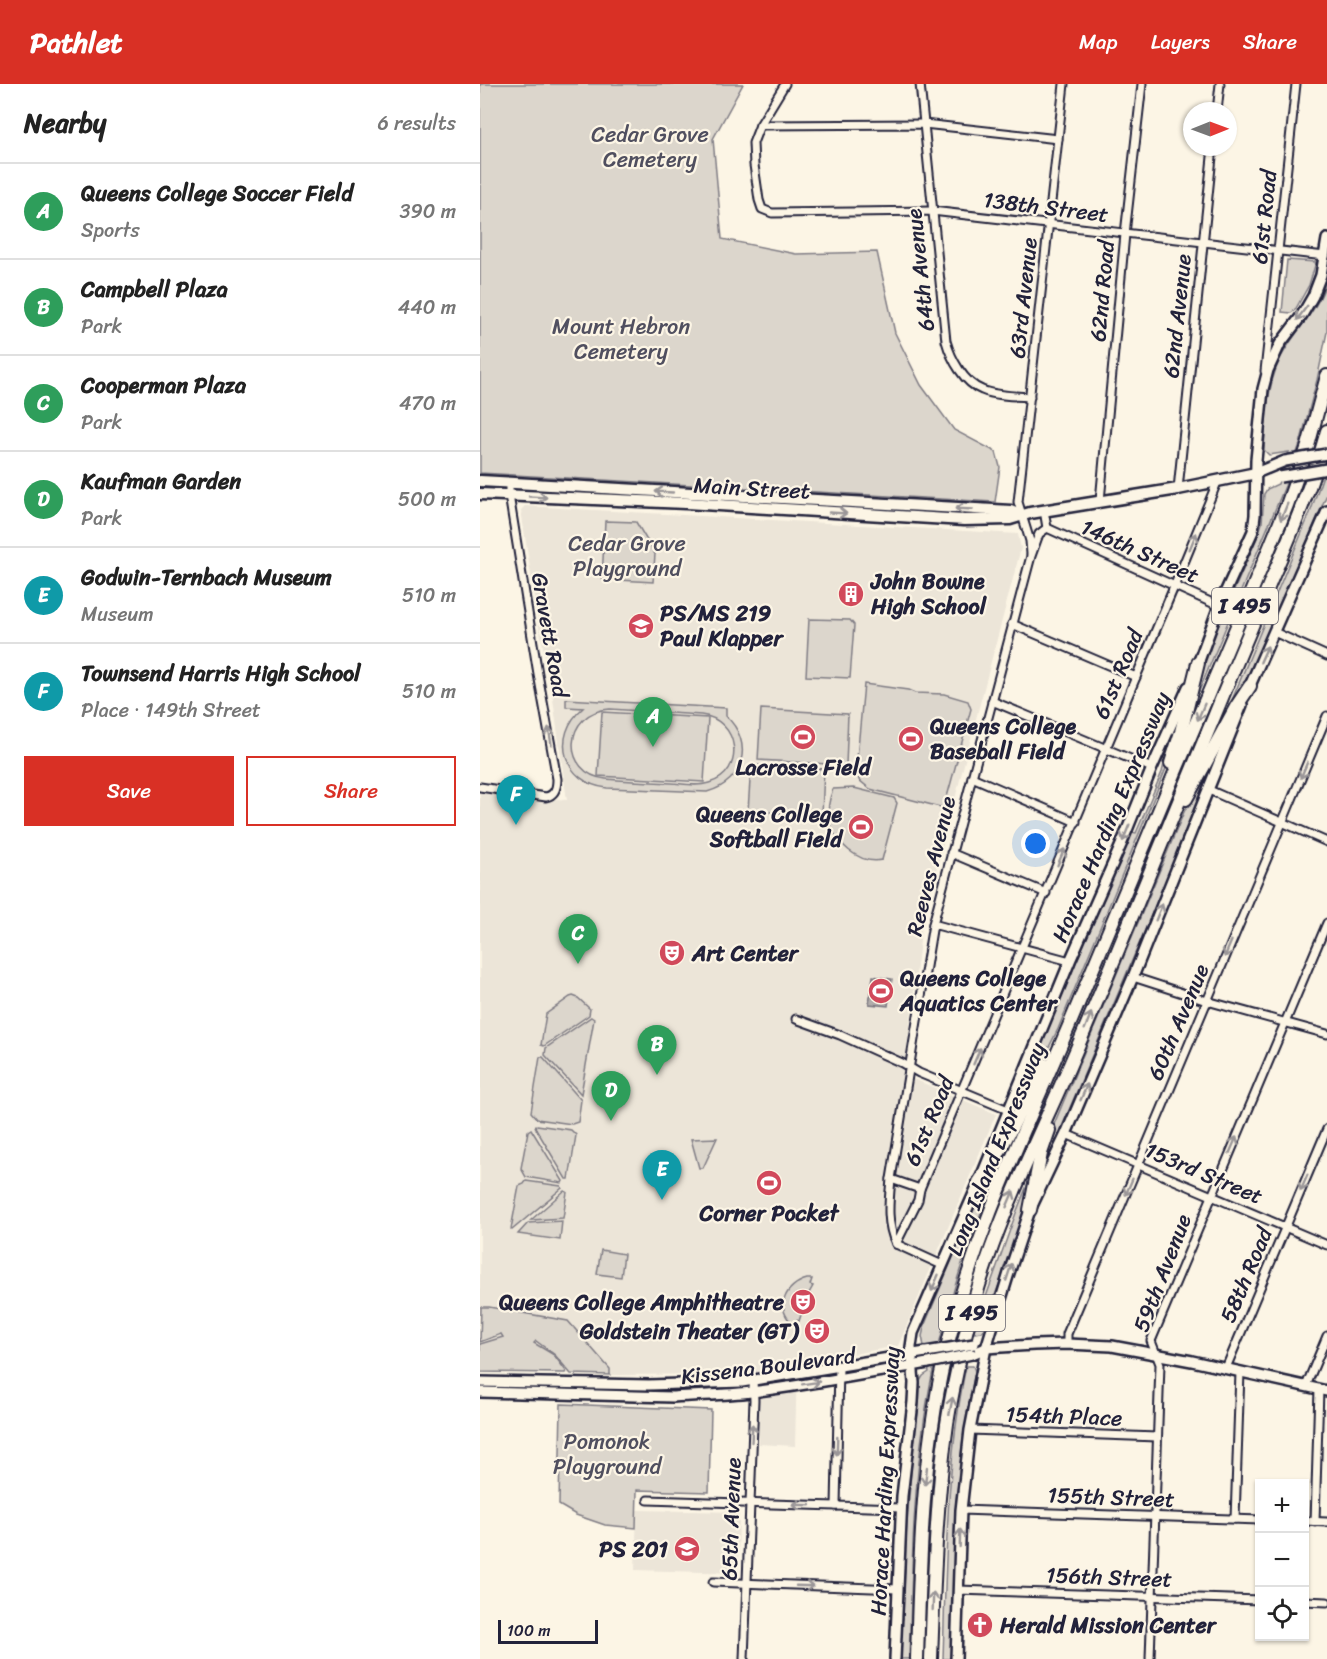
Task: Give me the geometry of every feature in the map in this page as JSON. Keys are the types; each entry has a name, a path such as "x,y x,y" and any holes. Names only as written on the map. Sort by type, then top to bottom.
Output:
{"highway":[{"name":"Long Island Expressway","path":"916,1659 926,1481 932,1424 958,1304 993,1202 1071,1022 1287,506 1308,446 1327,376"},
{"name":"Long Island Expressway","path":"931,1659 940,1482 947,1423 958,1366 973,1308 1007,1206 1070,1065 1293,530 1327,431"},
{"path":"1150,831 1181,732 1198,663"},
{"path":"1165,833 1191,792 1236,707 1250,686"},
{"path":"979,1182 998,1154 1047,1059 1071,1022"},
{"path":"1030,1210 1041,1153 1070,1065"}],"main road":[{"name":"Horace Harding Expressway","path":"894,1659 901,1508 914,1402 913,1333 1198,663 1219,606 1253,531 1256,460 1263,389 1268,369 1275,352 1313,296 1321,275 1327,239"},
{"name":"Main Street","path":"480,494 964,520 1010,519 1044,510 1178,489 1256,473 1285,461 1327,454"},
{"name":"Main Street","path":"1256,473 1280,477 1327,469"},
{"name":"Main Street","path":"480,481 1002,511 1022,515"},
{"path":"956,1659 961,1510 970,1430 986,1348 1009,1273 1030,1210 1066,1134 1133,977 1250,686 1327,511"},
{"name":"Kissena Boulevard","path":"480,1382 671,1385 726,1383 753,1381 926,1352 1067,1344 1112,1346 1323,1390"},
{"name":"Kissena Boulevard","path":"480,1392 673,1396 753,1392 928,1363 973,1349"}],"street":[{"path":"760,125 785,84"},
{"name":"64th Avenue","path":"920,84 948,350 964,376 975,387 987,392 1030,397"},
{"name":"63rd Avenue","path":"1022,515 1018,502 1064,84"},
{"name":"62nd Road","path":"1100,501 1125,234 1142,84"},
{"path":"1217,102 1220,84"},
{"name":"61st Road","path":"1263,389 1296,84"},
{"path":"760,125 924,124 1058,139"},
{"name":"138th Street","path":"760,125 753,143 754,165 759,201 762,208 772,213 932,212 1325,256"},
{"name":"62nd Avenue","path":"1178,489 1212,156"},
{"name":"61st Road","path":"896,1244 918,1200 920,1189 1218,480"},
{"name":"Gravett Road","path":"480,787 546,797 554,793 557,779 509,495 509,482"},
{"path":"1044,510 1047,528"},
{"name":"Reeves Avenue","path":"1022,515 1030,541 1031,556"},
{"name":"Reeves Avenue","path":"896,1244 891,1234 889,1218 891,1179 933,924 1031,556 1039,534 1047,528"},
{"name":"146th Street","path":"1047,528 1219,606"},
{"path":"1012,624 1136,677"},
{"path":"1274,632 1327,656"},
{"path":"992,701 1152,768"},
{"name":"60th Avenue","path":"1067,1344 1067,1334 1327,716"},
{"path":"972,777 1076,822"},
{"path":"1209,790 1327,842"},
{"path":"951,853 1046,892"},
{"name":"59th Avenue","path":"1150,1659 1160,1364 1151,1341 1327,923"},
{"path":"933,924 1070,961"},
{"path":"1133,977 1327,1034"},
{"path":"795,1019 840,1035 919,1073 1008,1110"},
{"name":"58th Road","path":"1226,1368 1327,1129"},
{"name":"153rd Street","path":"1066,1134 1327,1245"},
{"path":"891,1179 920,1189"},
{"path":"896,1244 942,1265"},
{"path":"1306,1386 1327,1336"},
{"path":"836,1506 839,1367"},
{"path":"1235,1519 1240,1372"},
{"name":"65th Avenue","path":"744,1659 753,1381"},
{"path":"1315,1522 1323,1390"},
{"name":"154th Place","path":"970,1430 1158,1437"},
{"path":"648,1500 901,1508"},
{"name":"155th Street","path":"961,1510 1255,1520"},
{"path":"1309,1521 1327,1522"},
{"path":"713,1582 898,1589"},
{"name":"156th Street","path":"958,1590 1255,1600"},
{"path":"1309,1602 1327,1602"}],"shaded area":[{"path":"525,506 1018,534 1021,548 922,924 904,1075 996,1114 898,1346 797,1364 795,1446 759,1444 757,1374 750,1371 719,1374 618,1375 480,1372 480,791 567,800 551,685 539,627 521,510"},
{"name":"Queens College Aquatics Center","path":"873,976 892,979 888,1006 869,1004"},
{"name":"PS 201","path":"637,1510 739,1512 738,1573 635,1570"}],"green space":[{"name":"Mount Hebron Cemetery","path":"480,84 743,84 713,139 722,239 796,254 877,252 895,333 921,385 954,430 996,452 1000,467 995,502 480,473"},
{"path":"1287,260 1316,262 1309,285 1291,313 1282,312"},
{"path":"1327,279 1327,332 1300,444 1285,486 1189,715 1203,661 1257,538 1262,523 1264,494 1267,489 1278,484 1289,452 1269,455 1264,450 1271,383 1280,358 1315,306"},
{"path":"1327,464 1327,494 1252,673 1219,731 1310,513"},
{"name":"Cedar Grove Playground","path":"605,521 636,522 655,554 653,582 602,579"},
{"path":"809,619 850,620 854,625 850,678 806,676"},
{"name":"Queens College Baseball Field","path":"864,684 915,693 944,694 968,701 971,709 944,808 870,789 859,780 856,769"},
{"path":"566,699 726,708 726,716 735,726 740,737 741,760 730,780 707,792 607,788 592,784 571,768 566,757 564,744 567,732 573,719 583,708 566,707","holes":["610,709 701,715 714,719 724,726 734,746 729,768 721,777 709,783 690,785 606,779 591,775 581,766 575,755 573,743 576,731 583,720 594,712"]},
{"name":"Lacrosse Field","path":"761,709 848,714 846,765 758,760"},
{"path":"602,712 708,718 704,782 598,776"},
{"path":"1178,722 1172,754 1058,1029 1018,1109 1015,1107 1131,832 1136,833 1162,772 1164,764 1161,761"},
{"path":"1227,732 1045,1167 1042,1166 1045,1146 1184,812"},
{"path":"751,765 824,769 822,815 748,811"},
{"name":"Queens College Softball Field","path":"854,788 894,798 897,803 882,860 873,861 856,855 842,844 832,829 828,809 833,789"},
{"path":"573,996 590,1009 589,1015 544,1046 541,1045 546,1014"},
{"path":"591,1017 594,1019 581,1094 545,1055 546,1048"},
{"path":"540,1057 543,1057 581,1100 578,1122 572,1124 537,1119 531,1112"},
{"path":"537,1125 571,1130 576,1135 569,1179 566,1179 535,1127"},
{"path":"531,1129 563,1181 562,1183 526,1177 521,1168 528,1131"},
{"path":"717,1138 703,1168 699,1168 691,1139"},
{"path":"1005,1147 1008,1148 961,1267 930,1383 917,1481 909,1659 900,1659 913,1445 920,1381 929,1372 922,1336 972,1212"},
{"path":"1030,1178 1026,1211 994,1298 986,1327 982,1332 973,1333 1016,1213"},
{"path":"526,1181 562,1188 512,1230 519,1186"},
{"path":"564,1191 567,1192 563,1218 531,1220"},
{"path":"562,1221 560,1240 518,1234 528,1223"},
{"path":"601,1250 624,1254 621,1277 597,1274"},
{"path":"812,1279 810,1285 813,1286 809,1293 800,1299 799,1307 802,1312 799,1321 796,1320 794,1325 784,1311 785,1298 793,1286"},
{"path":"481,1307 568,1321 610,1369 610,1375 571,1374 555,1355 536,1341 534,1343 554,1355 566,1371 565,1373 480,1372 480,1344 503,1337 501,1334 480,1342"},
{"path":"966,1366 973,1366 975,1371 963,1438 956,1502 951,1659 943,1659 951,1475 959,1402"},
{"name":"Pomonok Playground","path":"561,1404 711,1410 709,1492 637,1490 636,1528 605,1525 576,1515 559,1505"}],"place":[{"name":"John Bowne High School","path":"851,594"},
{"name":"PS/MS 219 Paul Klapper","path":"641,626"},
{"name":"Lacrosse Field","path":"803,737"},
{"name":"Queens College Baseball Field","path":"911,739"},
{"name":"Queens College Soccer Field","path":"653,747"},
{"name":"Townsend Harris High School","path":"516,825"},
{"name":"Queens College Softball Field","path":"861,827"},
{"name":"Art Center","path":"672,953"},
{"name":"Cooperman Plaza","path":"578,964"},
{"name":"Queens College Aquatics Center","path":"881,991"},
{"name":"Campbell Plaza","path":"657,1075"},
{"name":"Kaufman Garden","path":"611,1121"},
{"name":"Corner Pocket","path":"769,1183"},
{"name":"Godwin-Ternbach Museum","path":"662,1200"},
{"name":"Queens College Amphitheatre","path":"803,1302"},
{"name":"Goldstein Theater (GT)","path":"817,1331"},
{"name":"PS 201","path":"687,1549"},
{"name":"Herald Mission Center","path":"980,1625"}],"park label":[{"name":"Cedar Grove Cemetery","path":"650,146"}]}
